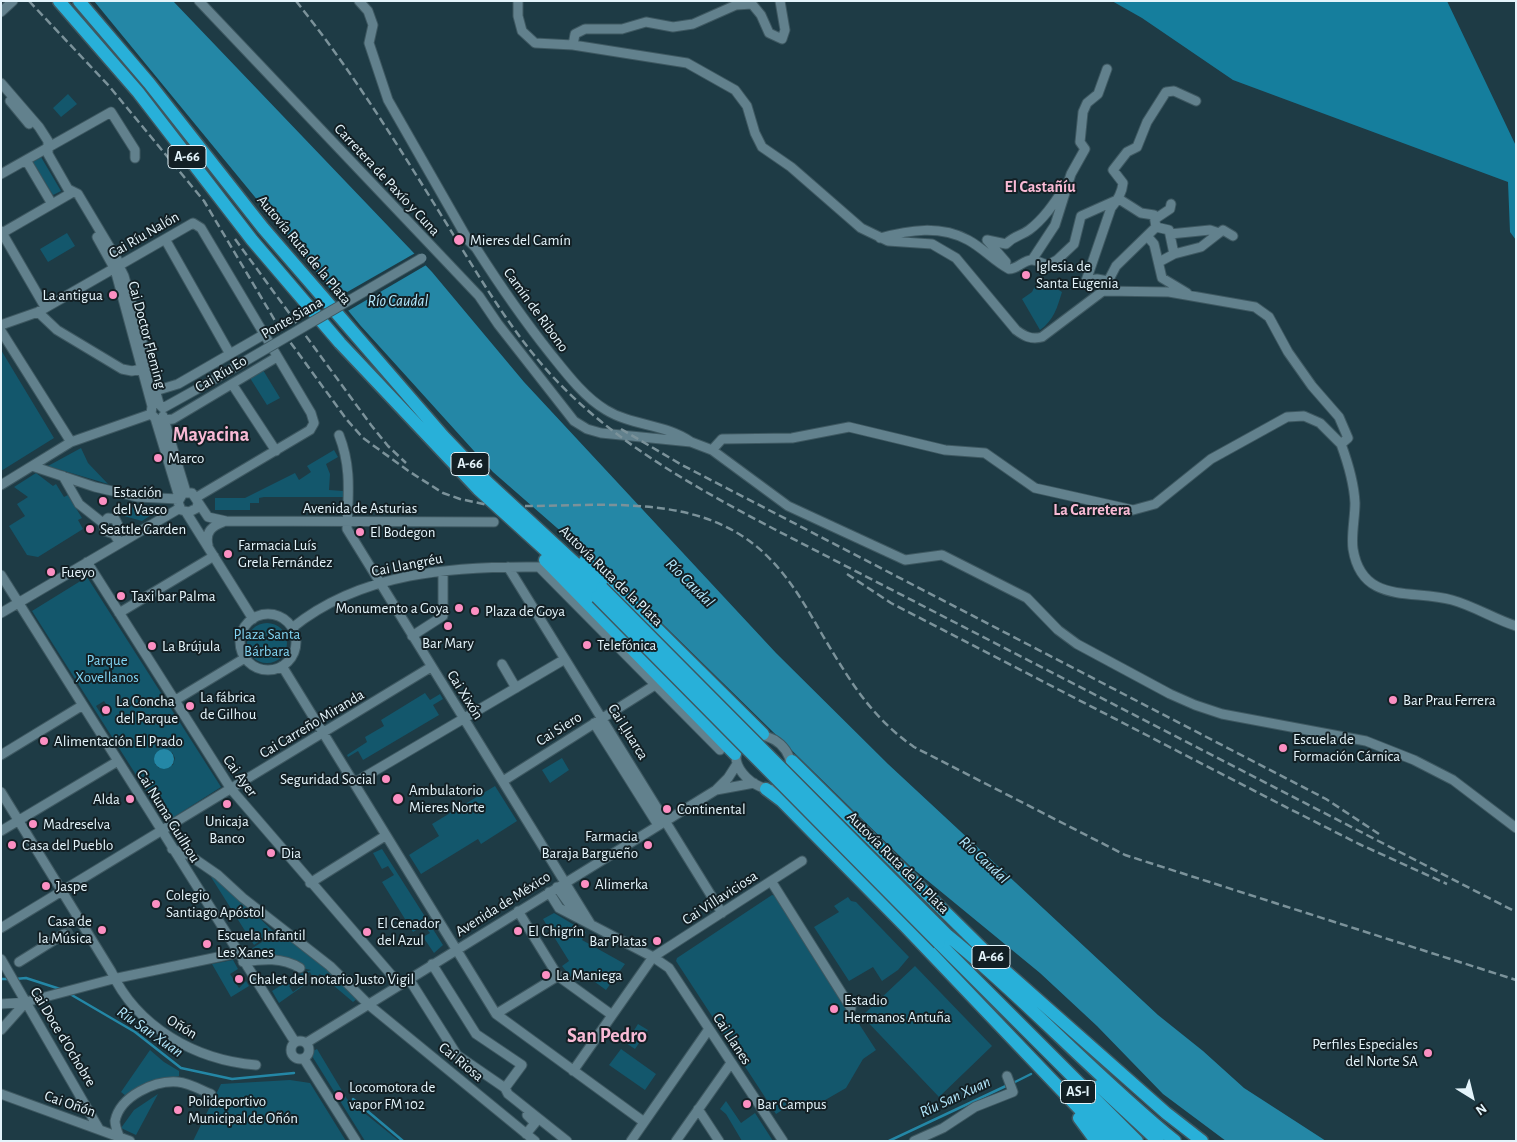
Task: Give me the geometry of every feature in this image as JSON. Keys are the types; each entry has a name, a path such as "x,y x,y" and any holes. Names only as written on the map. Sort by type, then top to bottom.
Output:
{"highway":[{"name":"Autovía Ruta de la Plata","path":"59,1 138,92 252,240 314,314 478,489 522,530 599,592"},
{"name":"Autovía Ruta de la Plata","path":"79,1 149,83 269,236 443,436 943,939 1158,1141"},
{"path":"487,482 606,579 762,734"},
{"path":"522,530 539,554 736,759"},
{"name":"A-66","path":"792,761 1002,968 1166,1113 1202,1141"},
{"path":"766,789 782,801 885,905 987,1013 1063,1098 1096,1141"},
{"name":"Autovía Ruta de la Plata","path":"943,939 1036,1042 1137,1141"},
{"path":"943,939 978,960 1082,1060 1175,1141"},
{"path":"1002,968 1088,1051 1189,1141"},
{"name":"AS-I","path":"987,1013 1110,1141"},
{"name":"AS-I","path":"1036,1042 1053,1066 1122,1141"}],"street":[{"path":"1,12 13,1"},
{"name":"Carretera de Paxío y Cuna","path":"199,1 434,251 479,296 574,420 587,429 601,433 691,442"},
{"name":"Camín de Ribono","path":"360,1 368,11 373,25 369,43 388,100 468,240 476,248 516,310 570,379 603,408 614,414 679,433 691,442"},
{"path":"518,1 518,16 522,31 535,43 573,45 687,63 735,90 747,106 755,134 762,147 791,167 861,228 888,241 932,244 956,258 1016,330 1030,338 1042,337 1051,332 1103,291 1116,266 1147,236 1156,223 1170,209 1171,204"},
{"path":"573,45 575,34 585,29 622,29 646,22 673,27 693,24 736,4 752,4 761,15 769,33 782,39 785,30 780,1"},
{"path":"880,238 899,232 936,230 967,240 1000,264 1013,269 1032,260 1054,224 1070,179 1085,150 1080,142 1083,112 1087,103 1098,94 1107,69"},
{"path":"1,83 39,127 48,142 48,148"},
{"path":"1,91 28,122 42,145 53,151 73,186 73,192"},
{"path":"1108,281 1098,279 1086,281 1086,276 1111,208 1119,199 1122,183 1113,170 1127,152 1137,147 1147,122 1160,98 1166,92 1174,92 1196,101"},
{"path":"1,174 107,113 112,112 135,150 135,158"},
{"path":"26,160 52,204"},
{"path":"1013,269 997,254 987,240 1006,244 1015,236 1026,232 1040,221 1070,179"},
{"path":"73,192 2,232 42,309 57,330 122,369 132,371 141,369"},
{"path":"73,192 78,194 118,261 117,267"},
{"path":"1032,260 1048,265 1057,260 1074,244 1081,216 1119,199"},
{"path":"1119,199 1141,213 1154,215 1156,223 1169,230 1174,254"},
{"name":"Cai Ríu Nalón","path":"1,325 42,309 192,223 201,228 263,335"},
{"path":"1170,234 1210,230 1219,233"},
{"path":"1159,262 1174,254 1201,247 1223,230 1233,236"},
{"path":"1147,236 1154,244 1162,278 1190,296"},
{"path":"165,239 230,354"},
{"name":"Ponte Siana","path":"158,412 434,251"},
{"name":"Cai Doctor Fleming","path":"117,267 116,273 141,369 158,412 182,502 252,619"},
{"name":"Cai Doctor Fleming","path":"117,267 124,276 155,391 158,412"},
{"path":"1103,291 1169,292 1255,307 1269,318 1298,365 1339,417 1348,438 1341,444"},
{"path":"1,332 72,442"},
{"path":"32,466 95,487 138,497 182,502 195,510 198,499 310,430 314,423 311,413 263,335 178,384 155,391"},
{"name":"Cai Ríu Eo","path":"158,412 173,419 277,357"},
{"path":"232,384 276,450"},
{"path":"1,485 72,442 158,412"},
{"path":"712,450 722,439 792,438 849,427 945,450 985,453 1035,488 1133,510 1155,504 1211,459 1287,417 1304,416 1320,422 1341,444 1351,471 1354,502 1353,549 1360,569 1371,585 1398,593 1451,600 1516,626"},
{"path":"339,435 346,454 349,473 347,522"},
{"path":"691,442 712,450 788,506 904,560 942,555 1027,598 1058,630 1077,644 1170,694 1222,714 1366,740 1414,760 1453,780 1516,828"},
{"path":"63,476 79,504 103,523 102,527 107,533 114,534 120,543"},
{"path":"1,613 120,543 182,502 192,493 198,499"},
{"name":"Avenida de Asturias","path":"198,499 208,517 213,520 494,522"},
{"path":"119,613 212,553 206,535 210,529 226,521"},
{"name":"Cai Xixón","path":"347,522 347,529 379,582 566,881 590,923"},
{"name":"Cai Ayer","path":"87,562 231,789 310,883 400,985"},
{"name":"Cai Llangréu","path":"292,628 346,595 379,582 443,572 508,567 539,567 655,685"},
{"name":"Cai Ḷḷuarca","path":"508,567 722,913"},
{"path":"412,636 443,616 443,572"},
{"name":"Cai Numa Guilhou","path":"1,575 237,953 295,1042"},
{"path":"261,615 279,616 292,628 295,636 294,653 282,666 267,670 258,669 245,658 241,650 242,632 252,619 261,615"},
{"path":"174,701 245,658"},
{"path":"354,783 565,659"},
{"path":"502,664 516,688"},
{"path":"282,666 496,1014 644,1122"},
{"name":"Cai Carreño Miranda","path":"1,928 431,667"},
{"path":"655,685 720,750"},
{"name":"Cai Siero","path":"503,781 655,685"},
{"path":"1,755 83,705"},
{"path":"594,723 658,825"},
{"path":"750,734 762,734 774,739 786,750 792,761 792,774 779,788 766,789 754,783 736,759 738,744 742,739 750,734"},
{"name":"Avenida de México","path":"306,1043 457,948 716,790 728,778 736,759"},
{"path":"1,831 118,761"},
{"name":"Avenida de México","path":"716,790 754,783"},
{"name":"Oñón","path":"1,792 78,925 113,974 113,980 141,1014 180,1044 216,1058 256,1064"},
{"path":"310,883 385,836"},
{"name":"Cai Riosa","path":"172,848 189,855 218,875 243,898 330,966 369,1005 535,1141"},
{"name":"Cai Villaviciosa","path":"653,957 802,861"},
{"path":"770,881 851,1008"},
{"path":"557,887 575,912 590,923"},
{"path":"549,892 559,908 590,923"},
{"path":"518,911 558,976 612,1015"},
{"name":"Cai Llanes","path":"590,923 653,957 669,968 783,1141"},
{"path":"12,968 64,934"},
{"path":"1,1004 26,1002 113,980 237,953"},
{"path":"573,1071 653,957"},
{"path":"243,962 265,958 293,964 300,968"},
{"name":"Cai Doce d'Ochobre","path":"1,960 12,968 16,986 99,1128"},
{"path":"432,964 476,1034 522,1065 505,1088"},
{"path":"496,1014 558,976"},
{"path":"409,979 457,1055 505,1088 508,1094 567,1141"},
{"path":"1,1030 26,1002"},
{"path":"631,1141 709,1029"},
{"path":"301,1041 306,1043 309,1051 304,1058 297,1059 292,1055 290,1049 295,1042 301,1041"},
{"path":"304,1058 356,1141"},
{"path":"676,1141 731,1063"},
{"path":"914,1141 943,1128 975,1107 1013,1092 1007,1076"},
{"path":"118,1136 115,1122 120,1110 136,1093 162,1083 179,1082 211,1094"},
{"name":"Cai Oñón","path":"1,1094 99,1128 130,1141"},
{"path":"526,1134 536,1123 517,1107 518,1105 527,1113 529,1111"},
{"path":"698,1109 718,1141"}],"green space":[{"path":"68,94 77,104 61,117 53,108"},
{"path":"41,157 61,191 53,195 33,162"},
{"path":"67,233 75,246 48,262 40,249"},
{"path":"1039,278 1062,292 1052,318 1040,330 1022,299 1032,292"},
{"path":"1,350 54,438 1,471"},
{"path":"263,370 280,398 267,405 250,378"},
{"path":"81,448 88,463 108,484 48,466"},
{"path":"334,450 338,457 326,464 330,474 329,490 343,491 343,497 264,497 259,498 259,503 250,503 250,510 215,510 215,498 245,498 295,473 299,480 311,472 307,466"},
{"path":"36,473 53,486 56,484 64,497 68,495 82,518 78,520 83,529 38,557 27,555 9,526 25,516 17,504 28,497 14,487"},
{"path":"127,506 154,513 142,521 124,516"},
{"name":"Parque Xovellanos","path":"87,577 221,787 166,822 32,611","holes":["104,701 111,711 103,717 96,706","172,752 175,758 173,765 159,768 155,764"]},
{"name":"Plaza Santa Bárbara","path":"267,623 281,629 287,643 281,657 267,663 253,657 247,643 253,629"},
{"path":"425,693 430,700 440,694 443,699 433,705 439,715 363,760 358,751 348,757 347,755 367,742 365,737 384,726 381,720"},
{"path":"562,758 569,770 550,783 542,770"},
{"path":"495,786 517,821 481,844 478,839 421,874 409,855 439,836 432,824"},
{"path":"382,849 443,945 434,953 423,937 430,933 424,925 413,932 382,882 394,875 388,866 382,869 373,853"},
{"path":"214,875 274,932 254,945 211,877"},
{"name":"Estadio Hermanos Antuña","path":"772,895 776,896 876,1050 863,1059 846,1088 820,1103 787,1107 776,1114 676,961 677,958"},
{"path":"848,897 851,901 856,902 909,957 898,970 882,981 873,967 849,981 814,927 839,912 834,906"},
{"path":"554,913 586,932 582,940 625,964 606,990 577,969 571,977 562,966 569,961 543,919"},
{"path":"281,928 358,998 353,1002 320,974 279,1003 272,991 299,974 293,978 295,982 289,986 293,992 313,978 310,972 302,977 300,974 311,970 252,957 248,951"},
{"path":"233,960 238,969 230,974 239,988 246,981 249,986 231,997 212,964"},
{"path":"915,966 992,1046 939,1097 862,1016"},
{"path":"638,1024 648,1030 635,1049 626,1043"},
{"path":"317,1049 347,1099 399,1141 365,1141 312,1056 313,1051"},
{"path":"621,1049 656,1074 645,1090 609,1065"},
{"path":"150,1050 164,1062 179,1071 179,1076 131,1091 126,1096 121,1092"},
{"path":"290,1080 310,1083 346,1141 193,1141 221,1084"},
{"path":"158,1094 136,1135 121,1128 134,1110"},
{"path":"726,1101 741,1123 755,1113 773,1141 742,1141 726,1114 720,1109"}],"shaded area":[{"path":"1112,1 1447,1 1516,146 1516,240 1510,232 1508,182 1233,80 1142,18"}],"water":[{"name":"Río Caudal","path":"94,1 173,1 432,272 524,382 776,653 888,764 1158,1015 1203,1051 1244,1088 1326,1141 1226,1141 1163,1094 1097,1026 1040,973 911,867 628,590 493,472 360,325"},
{"path":"160,749 168,749 174,755 174,763 168,769 160,769 154,763 154,755"}],"pier":[{"path":"417,252 428,264 346,312 335,299"}],"waterway":[{"name":"Ríu San Xuan","path":"15,979 26,978 60,989"},
{"name":"Ríu San Xuan","path":"1,979 10,979"},
{"name":"Ríu San Xuan","path":"70,994 135,1032 181,1068 232,1079 294,1073"},
{"name":"Ríu San Xuan","path":"1013,1083 1031,1074"},
{"name":"Ríu San Xuan","path":"889,1141 1008,1085"},
{"name":"Ríu San Xuan","path":"353,1099 403,1141"}],"tunnel":[{"path":"64,934 75,927"}],"railway":[{"path":"29,1 109,86 204,201 277,324 347,420 363,438 443,493 488,505"},
{"path":"296,1 337,55 375,111 510,324 524,343 554,378 578,401 630,444 686,480 774,529 1516,912"},
{"path":"235,239 371,425 388,446 406,463"},
{"path":"621,429 682,465 1326,799 1379,834"},
{"path":"525,506 624,505 688,513 718,523 746,539 780,569 800,597 862,697 885,723 914,747 1125,855 1516,980"},
{"path":"847,574 891,603 1276,802 1359,844 1447,884"}],"place":[{"name":"Mieres del Camín","path":"459,240"},
{"name":"Iglesia de Santa Eugenia","path":"1026,275"},
{"name":"La antigua","path":"113,295"},
{"name":"Marco","path":"158,458"},
{"name":"Estación del Vasco","path":"103,501"},
{"name":"Seattle Garden","path":"90,529"},
{"name":"El Bodegon","path":"360,532"},
{"name":"Farmacia Luís Grela Fernández","path":"228,554"},
{"name":"Fueyo","path":"51,572"},
{"name":"Taxi bar Palma","path":"121,596"},
{"name":"Monumento a Goya","path":"459,608"},
{"name":"Plaza de Goya","path":"475,611"},
{"name":"Bar Mary","path":"448,626"},
{"name":"Telefónica","path":"587,645"},
{"name":"La Brújula","path":"152,646"},
{"name":"Bar Prau Ferrera","path":"1393,700"},
{"name":"La fábrica de Gilhou","path":"190,706"},
{"name":"La Concha del Parque","path":"106,710"},
{"name":"Alimentación El Prado","path":"44,741"},
{"name":"Escuela de Formación Cárnica","path":"1283,748"},
{"name":"Seguridad Social","path":"386,779"},
{"name":"Alda","path":"130,799"},
{"name":"Ambulatorio Mieres Norte","path":"398,799"},
{"name":"Unicaja Banco","path":"227,804"},
{"name":"Continental","path":"667,809"},
{"name":"Madreselva","path":"33,824"},
{"name":"Casa del Pueblo","path":"12,845"},
{"name":"Farmacia Baraja Bargueño","path":"648,845"},
{"name":"Dia","path":"271,853"},
{"name":"Alimerka","path":"585,884"},
{"name":"Jaspe","path":"46,886"},
{"name":"Colegio Santiago Apóstol","path":"156,904"},
{"name":"Casa de la Música","path":"102,930"},
{"name":"El Chigrín","path":"518,931"},
{"name":"El Cenador del Azul","path":"367,932"},
{"name":"Bar Platas","path":"657,941"},
{"name":"Escuela Infantil Les Xanes","path":"207,944"},
{"name":"La Maniega","path":"546,975"},
{"name":"Chalet del notario Justo Vigil","path":"239,979"},
{"name":"Estadio Hermanos Antuña","path":"834,1009"},
{"name":"Perfiles Especiales del Norte SA","path":"1428,1053"},
{"name":"Locomotora de vapor FM 102","path":"339,1096"},
{"name":"Bar Campus","path":"747,1104"},
{"name":"Polideportivo Municipal de Oñón","path":"178,1110"}],"district":[{"name":"El Castañíu","path":"1040,187"},
{"name":"Mayacina","path":"211,435"},
{"name":"La Carretera","path":"1092,510"},
{"name":"San Pedro","path":"607,1036"}]}
